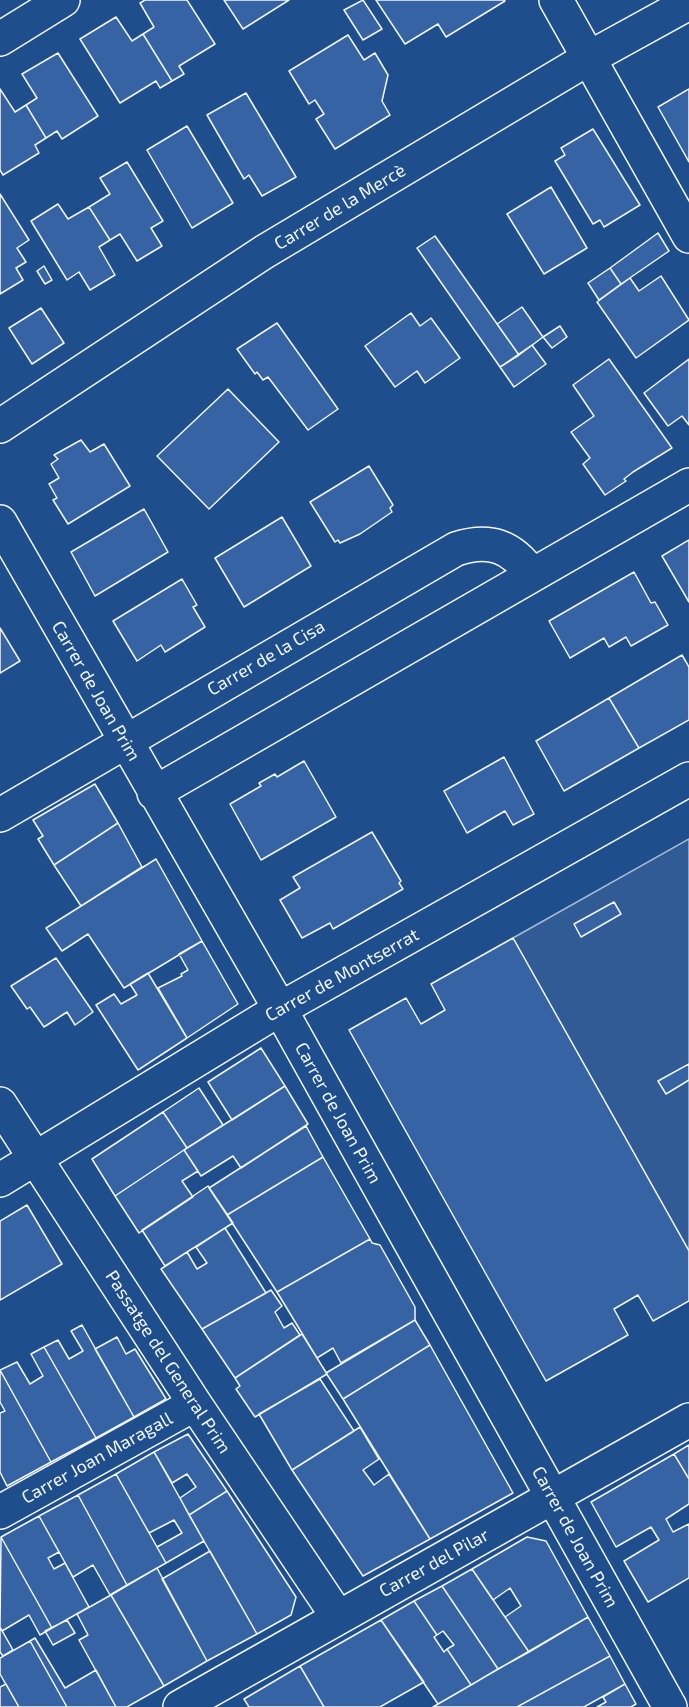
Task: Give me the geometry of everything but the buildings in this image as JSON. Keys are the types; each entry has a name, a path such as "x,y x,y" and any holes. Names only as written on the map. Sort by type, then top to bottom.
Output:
{"street":[{"path":"0,39 63,0"},
{"path":"556,0 689,236"},
{"name":"Carrer de la Mercè","path":"0,426 264,252 589,58 689,3"},
{"path":"154,793 689,485"},
{"name":"Carrer de Joan Prim","path":"0,522 280,1009 670,1707"},
{"name":"Carrer de la Cisa","path":"0,814 456,549 469,545 500,547 520,557 532,575"},
{"name":"Carrer de Montserrat","path":"0,1180 280,1009 689,779"},
{"name":"Passatge del General Prim","path":"0,1104 195,1404 338,1617"},
{"name":"Carrer Joan Maragall","path":"0,1512 195,1404"},
{"name":"Carrer del Pilar","path":"180,1707 689,1419"}],"shaded area":[{"path":"689,839 689,1251 513,938"}]}
